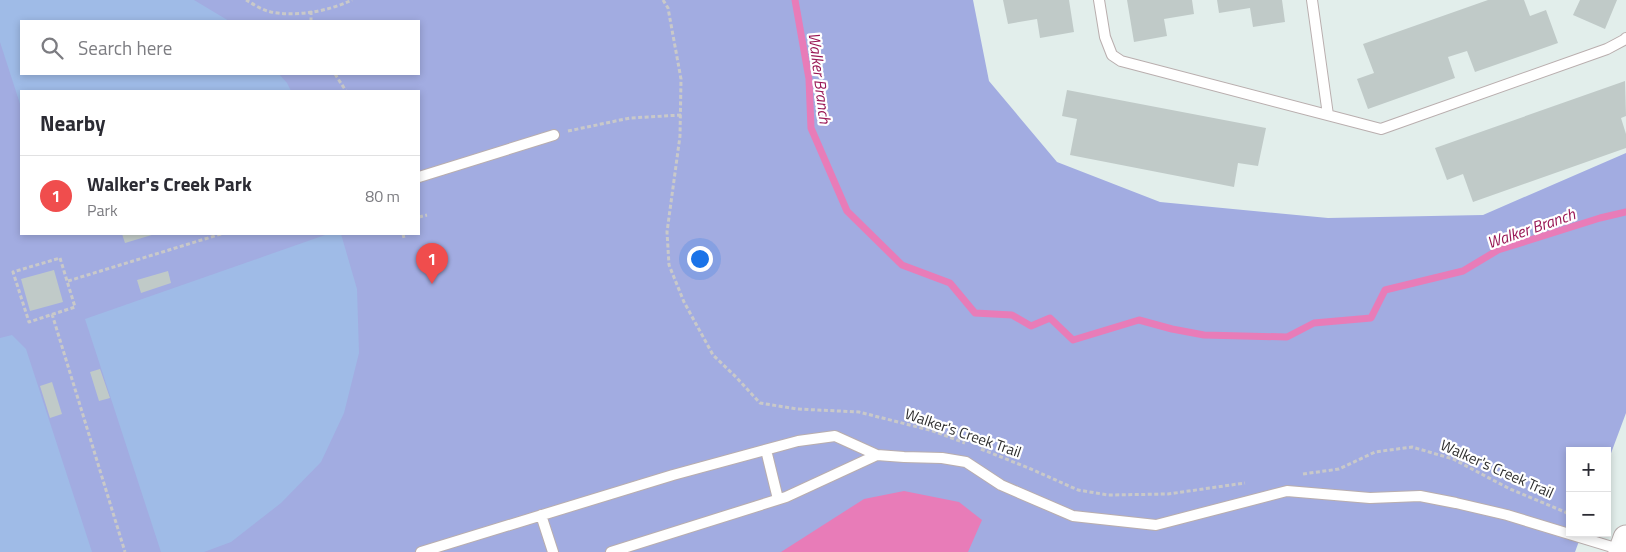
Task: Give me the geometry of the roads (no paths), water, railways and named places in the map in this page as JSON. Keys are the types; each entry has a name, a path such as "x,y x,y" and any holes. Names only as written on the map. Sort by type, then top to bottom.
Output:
{"lane":[{"path":"1099,0 1105,37 1112,55 1121,61 1381,129 1606,49 1626,38"},
{"path":"1312,0 1328,115"},
{"path":"420,177 554,135"},
{"path":"422,552 673,475 798,441 835,436 877,455 904,458 942,458 966,462 1001,485 1073,516 1156,526 1286,492 1370,498 1420,496 1507,515 1623,546"},
{"path":"766,450 778,499"},
{"path":"612,552 778,499 877,455"},
{"path":"541,515 553,552"}],"waterway":[{"name":"Walker Branch","path":"795,0 809,79 811,128 847,211 902,265 950,283 975,313 1012,315 1031,326 1050,318 1073,340 1139,320 1204,335 1287,337 1314,323 1371,318 1385,290 1463,271 1498,250 1600,218 1626,212"}],"place":[{"name":"Walker's Creek Park","path":"432,284"}]}
